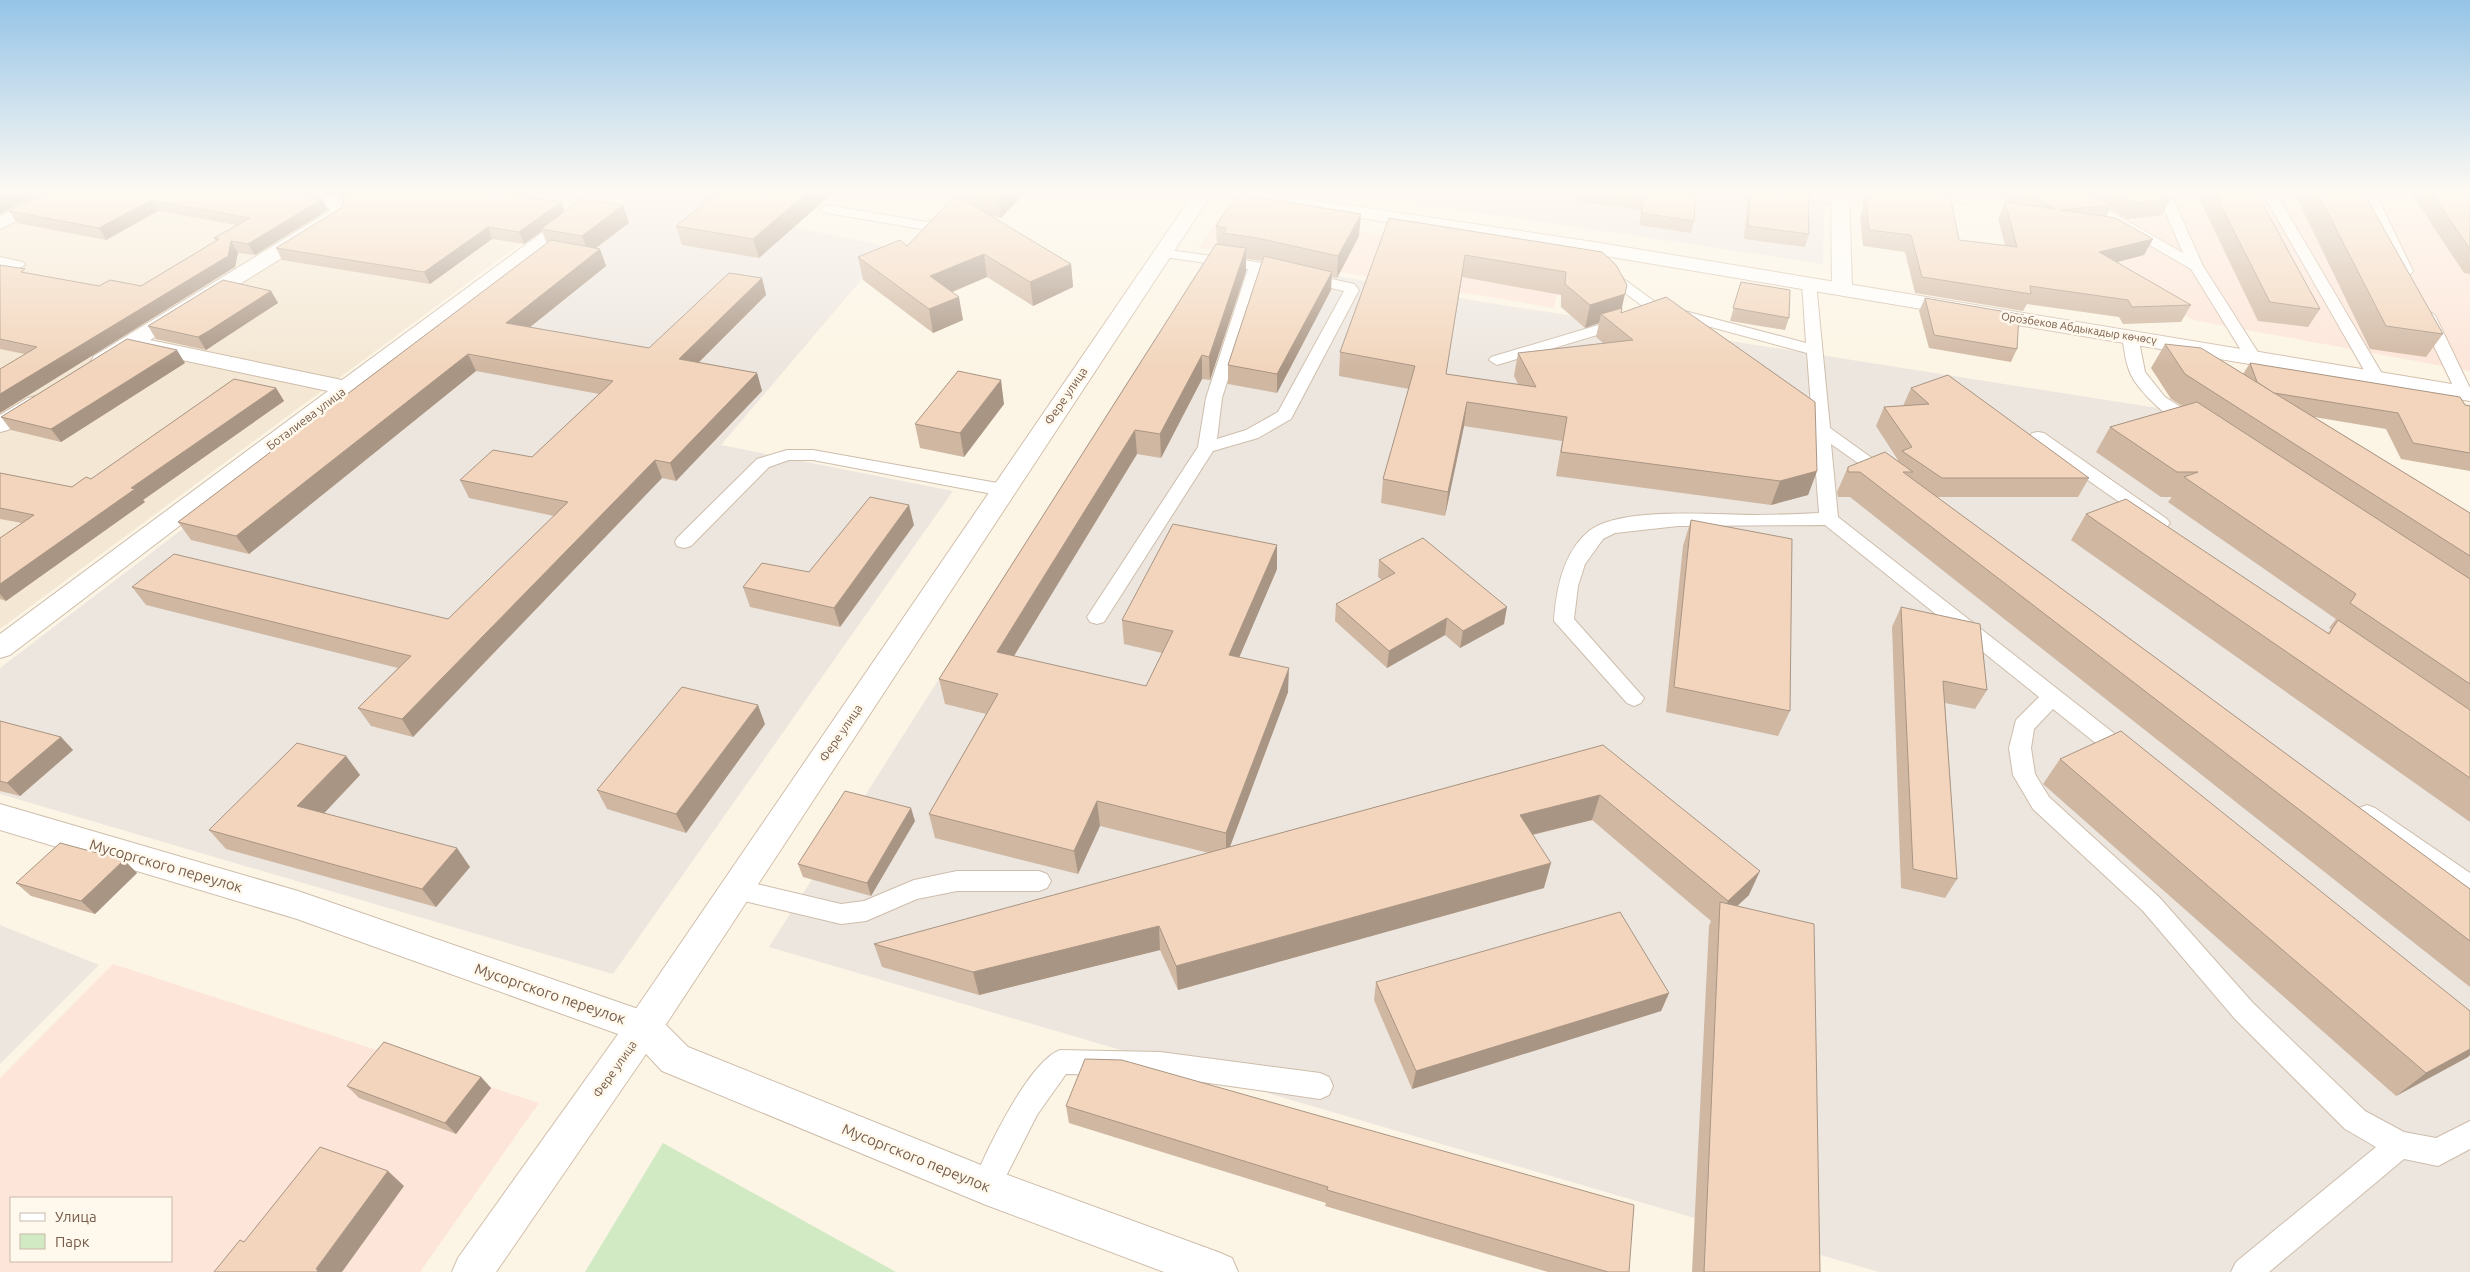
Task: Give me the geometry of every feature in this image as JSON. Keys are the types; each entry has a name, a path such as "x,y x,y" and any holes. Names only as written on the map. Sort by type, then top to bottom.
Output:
{"street":[{"path":"82,374 282,249"},
{"name":"Боталиева улица","path":"0,648 532,249"},
{"name":"Фере улица","path":"472,1272 644,1027 1164,249"},
{"name":"Орозбеков Абдыкадыр көчөсү","path":"1602,249 2467,393"},
{"path":"1841,249 1842,288"},
{"path":"132,343 346,388"},
{"path":"0,425 50,394"},
{"name":"Мусоргского переулок","path":"0,817 298,905 644,1027 675,1059 986,1186 1218,1272"}],"lane":[{"path":"1594,249 1600,267 1610,278 1653,307 1814,350"},
{"path":"2167,249 2196,266"},
{"path":"2189,249 2196,266 2253,357"},
{"path":"2302,249 2376,377"},
{"path":"2396,249 2414,287"},
{"path":"1162,253 1256,266 1349,287 1352,290 1285,415 1252,434 1207,447"},
{"path":"0,261 18,265 0,274"},
{"path":"1096,617 1207,447 1214,398 1256,266"},
{"path":"1809,283 1830,519"},
{"path":"2422,305 2467,393"},
{"path":"1497,360 1622,323 1653,307"},
{"path":"2130,336 2137,372 2159,401 2208,433"},
{"path":"1822,430 1903,487"},
{"path":"2038,437 2177,534"},
{"path":"684,542 763,463 787,455 813,455 1003,490"},
{"path":"1634,698 1564,621 1565,600 1570,574 1585,548 1597,533 1618,524 1662,521 1830,519 2138,765"},
{"path":"2052,697 2024,726 2020,748 2024,775 2041,803 2151,904 2244,1011 2356,1120 2400,1146 2438,1152 2470,1134"},
{"path":"2348,801 2470,886"},
{"path":"736,889 841,914 866,911 914,890 957,880 1039,882"},
{"path":"986,1186 1032,1097 1044,1079 1060,1062 1160,1064 1320,1086"},
{"path":"2246,1272 2400,1146"}],"shaded area":[{"path":"0,249 513,249 0,629"},
{"path":"558,249 887,249 721,445 953,491 613,974 0,794 0,668 399,364"},
{"path":"1207,249 1471,249 1563,264 1554,308"},
{"path":"1725,249 1823,249 1823,264"},
{"path":"2074,249 2470,249 2470,371 2193,320"},
{"path":"1209,253 1471,300 2284,428 2470,543 2470,1272 1879,1272 769,947"},
{"path":"0,925 99,965 0,1064"},
{"path":"113,964 539,1103 420,1272 0,1272 0,1078"}],"green space":[{"path":"663,1143 896,1272 585,1272"}],"building":[{"path":"202,249 229,249 228,256 0,394 0,369 37,347 0,339 0,265 25,269 21,272 99,286 110,280 141,286"},
{"path":"284,249 456,249 424,272"},
{"path":"539,249 600,249 506,323 649,348 729,273 762,278 679,359 757,373 670,463 655,460 402,719 358,708 411,656 132,587 174,554 448,619 568,502 460,480 493,450 532,457 613,381 468,354 236,536 178,522"},
{"path":"877,249 1047,249 1071,264 1030,282 984,254 930,276 959,297 929,309 858,257"},
{"path":"1213,249 1246,249 1209,357 1202,355 1160,434 1135,430 997,652 1146,686 1173,631 1122,620 1173,524 1277,545 1229,655 1289,668 1226,833 1097,801 1074,851 929,814 998,694 939,679"},
{"path":"1308,249 1342,249 1338,256"},
{"path":"1378,249 1585,249 1602,252 1616,265 1627,285 1625,294 1590,305 1565,284 1566,272 1465,255 1446,374 1536,387 1518,353 1633,340 1601,314 1622,308 1621,313 1666,297 1815,402 1817,471 1780,481 1561,452 1567,417 1467,402 1448,492 1383,479 1415,366 1340,352"},
{"path":"1915,249 2110,249 2099,252 2191,305 2132,307 2128,300 2030,286 2031,294 1922,277"},
{"path":"2243,249 2287,249 2320,309 2270,302"},
{"path":"2347,249 2395,249 2443,334 2386,326"},
{"path":"1264,256 1332,272 1277,374 1228,365"},
{"path":"223,280 271,291 198,337 148,326"},
{"path":"1741,282 1790,290 1789,318 1733,308"},
{"path":"1925,298 2024,315 2019,315 2017,349 1934,335"},
{"path":"127,339 177,350 51,429 1,417"},
{"path":"2165,344 2201,348 2470,513 2470,556 2185,374"},
{"path":"2250,363 2460,397 2465,405 2470,406 2470,453 2413,443 2398,413 2274,393 2257,382"},
{"path":"958,371 1001,380 960,433 915,424"},
{"path":"1948,375 2089,478 1942,478 1902,451 1912,447 1884,407 1929,404 1911,388"},
{"path":"234,379 276,388 131,488 135,489 0,584 0,538 34,515 0,508 0,473 72,487 86,477 91,479"},
{"path":"2197,402 2470,579 2470,684 2350,603 2356,594 2184,477 2198,472 2177,472 2110,427"},
{"path":"1885,452 1913,472 1903,472 2470,889 2470,941 1860,472 1848,472 1848,467"},
{"path":"870,497 909,505 834,608 743,587 762,563 809,572"},
{"path":"2126,499 2329,634 2338,620 2470,710 2470,778 2086,514"},
{"path":"1691,520 1792,539 1790,711 1674,687"},
{"path":"1423,538 1507,607 1463,631 1447,618 1389,651 1336,604 1395,573 1379,560"},
{"path":"1901,607 1980,624 1987,690 1943,681 1957,879 1913,869"},
{"path":"682,687 758,705 676,814 597,790"},
{"path":"0,721 61,737 7,783 0,781"},
{"path":"2121,731 2470,1011 2470,1049 2426,1073 2060,759"},
{"path":"297,743 346,756 297,806 457,848 422,889 209,830"},
{"path":"1603,745 1760,871 1728,901 1600,795 1520,815 1551,863 1176,966 1159,926 973,972 874,944"},
{"path":"845,791 911,808 867,883 798,864"},
{"path":"60,843 124,860 81,901 16,883"},
{"path":"1720,902 1814,924 1820,1272 1704,1272"},
{"path":"1620,912 1669,993 1416,1071 1376,982"},
{"path":"384,1042 481,1077 445,1123 347,1086"},
{"path":"1085,1059 1122,1060 1634,1205 1629,1272 1608,1272 1327,1190 1328,1187 1066,1106"},
{"path":"320,1147 388,1171 316,1269 318,1270 317,1272 214,1272 240,1240 244,1242"}]}
